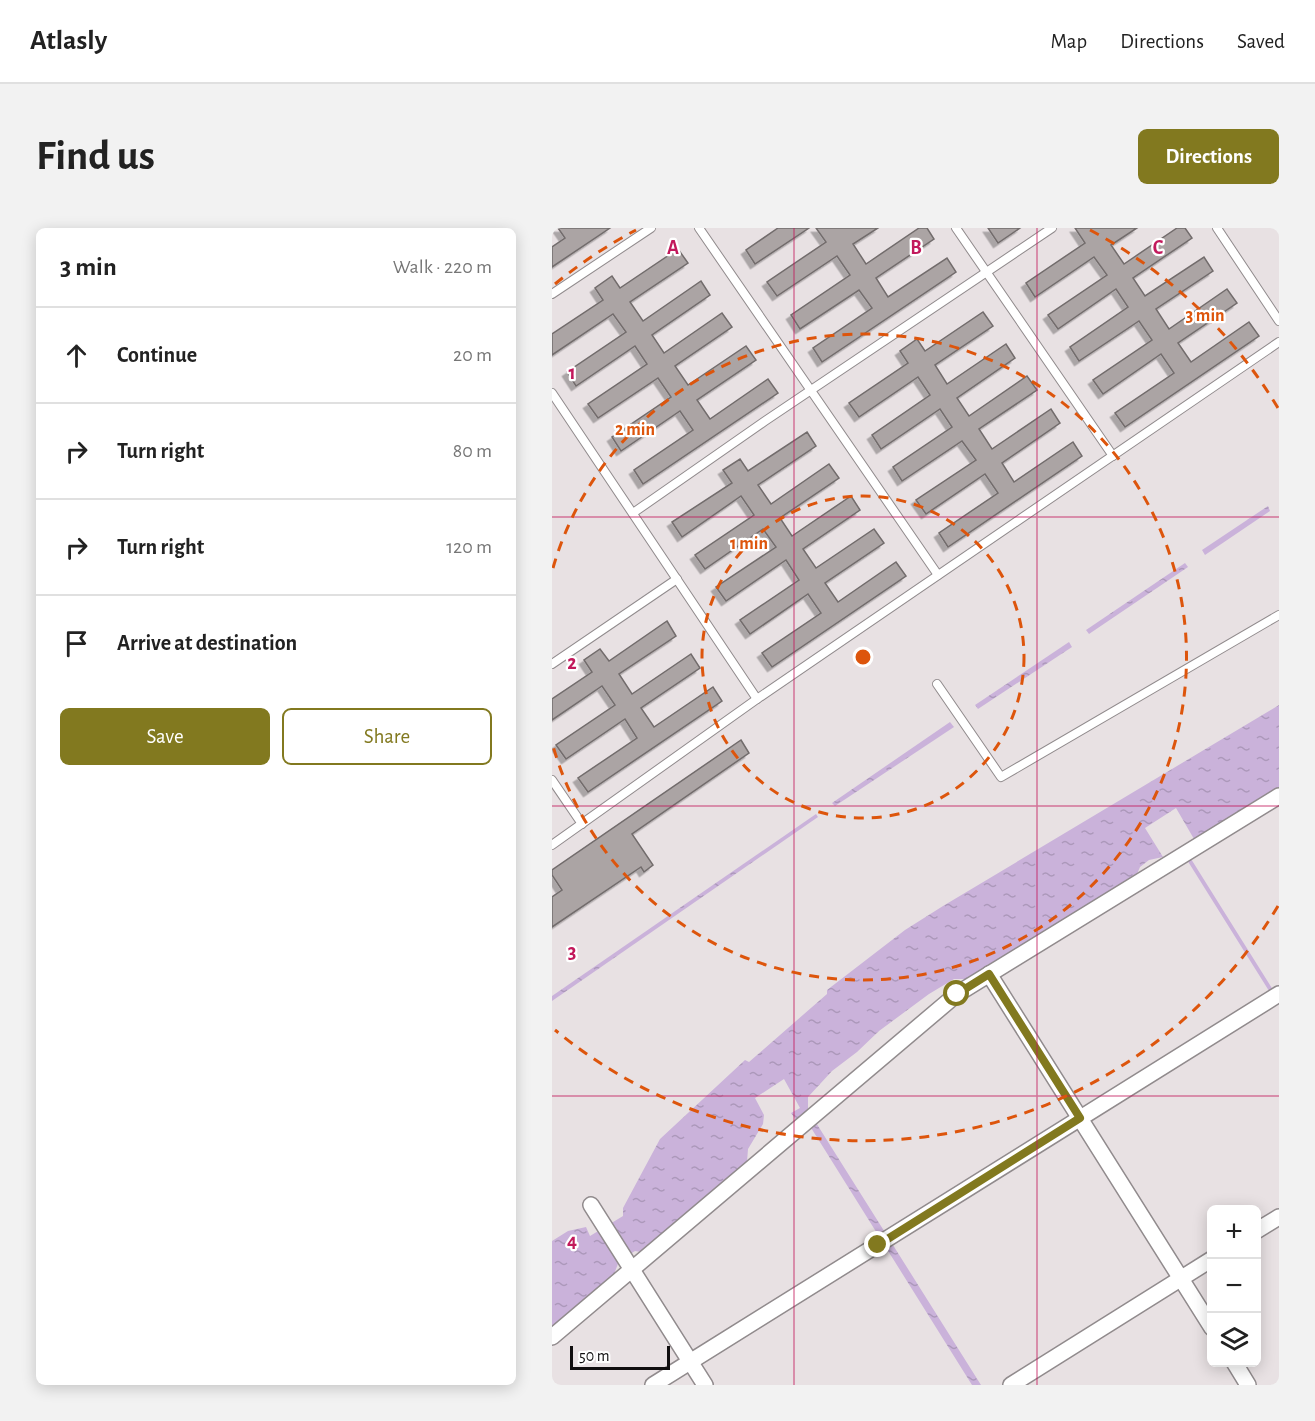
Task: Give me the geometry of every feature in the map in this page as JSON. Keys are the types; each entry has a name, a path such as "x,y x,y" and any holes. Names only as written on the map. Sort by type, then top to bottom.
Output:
{"street":[{"path":"552,1337 630,1265 809,1119 957,994 1279,796"},
{"path":"989,974 1207,1320"},
{"path":"653,1385 1279,994"},
{"path":"595,1210 705,1385"},
{"path":"1261,1228 1279,1217"},
{"path":"1011,1385 1207,1262"},
{"path":"1236,1367 1248,1385"}],"lane":[{"path":"552,294 651,228"},
{"path":"699,228 938,574"},
{"path":"957,228 1113,456"},
{"path":"633,513 765,421 1052,228"},
{"path":"1217,228 1279,321"},
{"path":"552,845 757,699 1279,342"},
{"path":"552,393 757,699"},
{"path":"552,664 677,579"},
{"path":"937,684 1001,777 1279,615"},
{"path":"552,780 582,824"}],"water":[{"path":"1268,506 1270,511 1205,555 1202,550"},
{"path":"1185,563 1188,567 1089,634 1086,630"},
{"path":"1069,642 1072,647 978,709 975,705"},
{"path":"1279,705 1279,787 1194,839 1176,808 1145,828 1163,857 1149,860 1140,867 1137,874 987,967 965,979 954,979 929,994 879,1031 832,1071 808,1097 808,1110 981,1385 972,1385 803,1115 796,1120 791,1113 800,1108 784,1079 755,1098 764,1115 763,1124 748,1149 747,1162 641,1252 635,1251 619,1261 613,1277 552,1328 552,1241 568,1231 586,1227 590,1236 623,1216 623,1208 660,1139 745,1060 749,1062 827,994 827,990 905,930"},
{"path":"950,722 954,727 835,806 832,803"},
{"path":"816,814 818,817 552,1001 552,996"}],"building":[{"path":"558,228 610,228 552,267 552,247 565,238"},
{"path":"778,228 809,228 755,264 746,250"},
{"path":"816,228 878,228 853,244 866,264 919,228 927,228 934,239 876,278 888,297 947,258 956,272 822,362 813,348 872,308 859,290 800,329 791,315 850,275 837,256 777,296 767,282 826,242"},
{"path":"988,228 1020,228 998,243"},
{"path":"1075,228 1137,228 1111,245 1124,264 1177,228 1185,228 1192,238 1133,278 1145,296 1204,257 1213,271 1156,309 1169,329 1227,289 1237,303 1178,343 1191,362 1249,322 1259,336 1125,427 1115,413 1174,373 1161,354 1103,394 1093,380 1152,340 1139,321 1079,361 1070,347 1128,307 1116,289 1058,329 1048,315 1107,275 1094,257 1035,297 1026,283 1085,243"},
{"path":"678,249 688,263 630,302 643,321 701,281 710,295 652,335 664,353 722,313 732,327 675,366 688,385 746,346 756,360 697,400 710,419 768,379 778,393 643,484 634,470 693,430 680,411 621,451 612,437 671,397 658,378 598,418 588,404 647,364 635,346 576,386 567,372 626,332 613,314 552,355 552,334 603,300 595,288 612,276 620,288"},
{"path":"983,312 993,326 935,365 947,384 1006,344 1015,358 957,398 969,416 1027,376 1037,390 979,429 992,449 1051,409 1060,423 1002,463 1014,482 1073,442 1082,456 948,547 939,533 998,493 985,474 926,514 916,500 976,460 962,441 902,481 893,467 952,427 940,409 881,449 872,435 930,395 918,377 859,417 849,403 908,363 900,351 917,339 925,351"},
{"path":"807,432 816,446 758,485 771,504 829,464 839,478 780,518 792,536 851,496 860,510 803,549 816,568 874,529 884,543 825,583 838,602 896,562 906,576 772,667 762,653 821,613 808,594 750,634 740,620 799,580 786,560 726,601 716,587 776,547 763,529 705,569 695,555 754,515 741,496 682,537 672,522 732,483 723,470 740,459 748,471"},
{"path":"667,621 676,636 619,674 632,694 691,654 700,668 641,708 654,727 713,687 722,701 588,792 578,778 637,738 625,719 566,759 556,745 615,705 602,686 552,720 552,699 592,672 584,660 600,649 609,661"},
{"path":"741,740 749,753 632,834 653,865 644,872 641,867 552,927 552,897 562,890 552,875 552,870"}],"waterway":[{"path":"1190,861 1272,992"}],"route":[{"path":"878,1245 1080,1118 989,974 957,994"}]}
